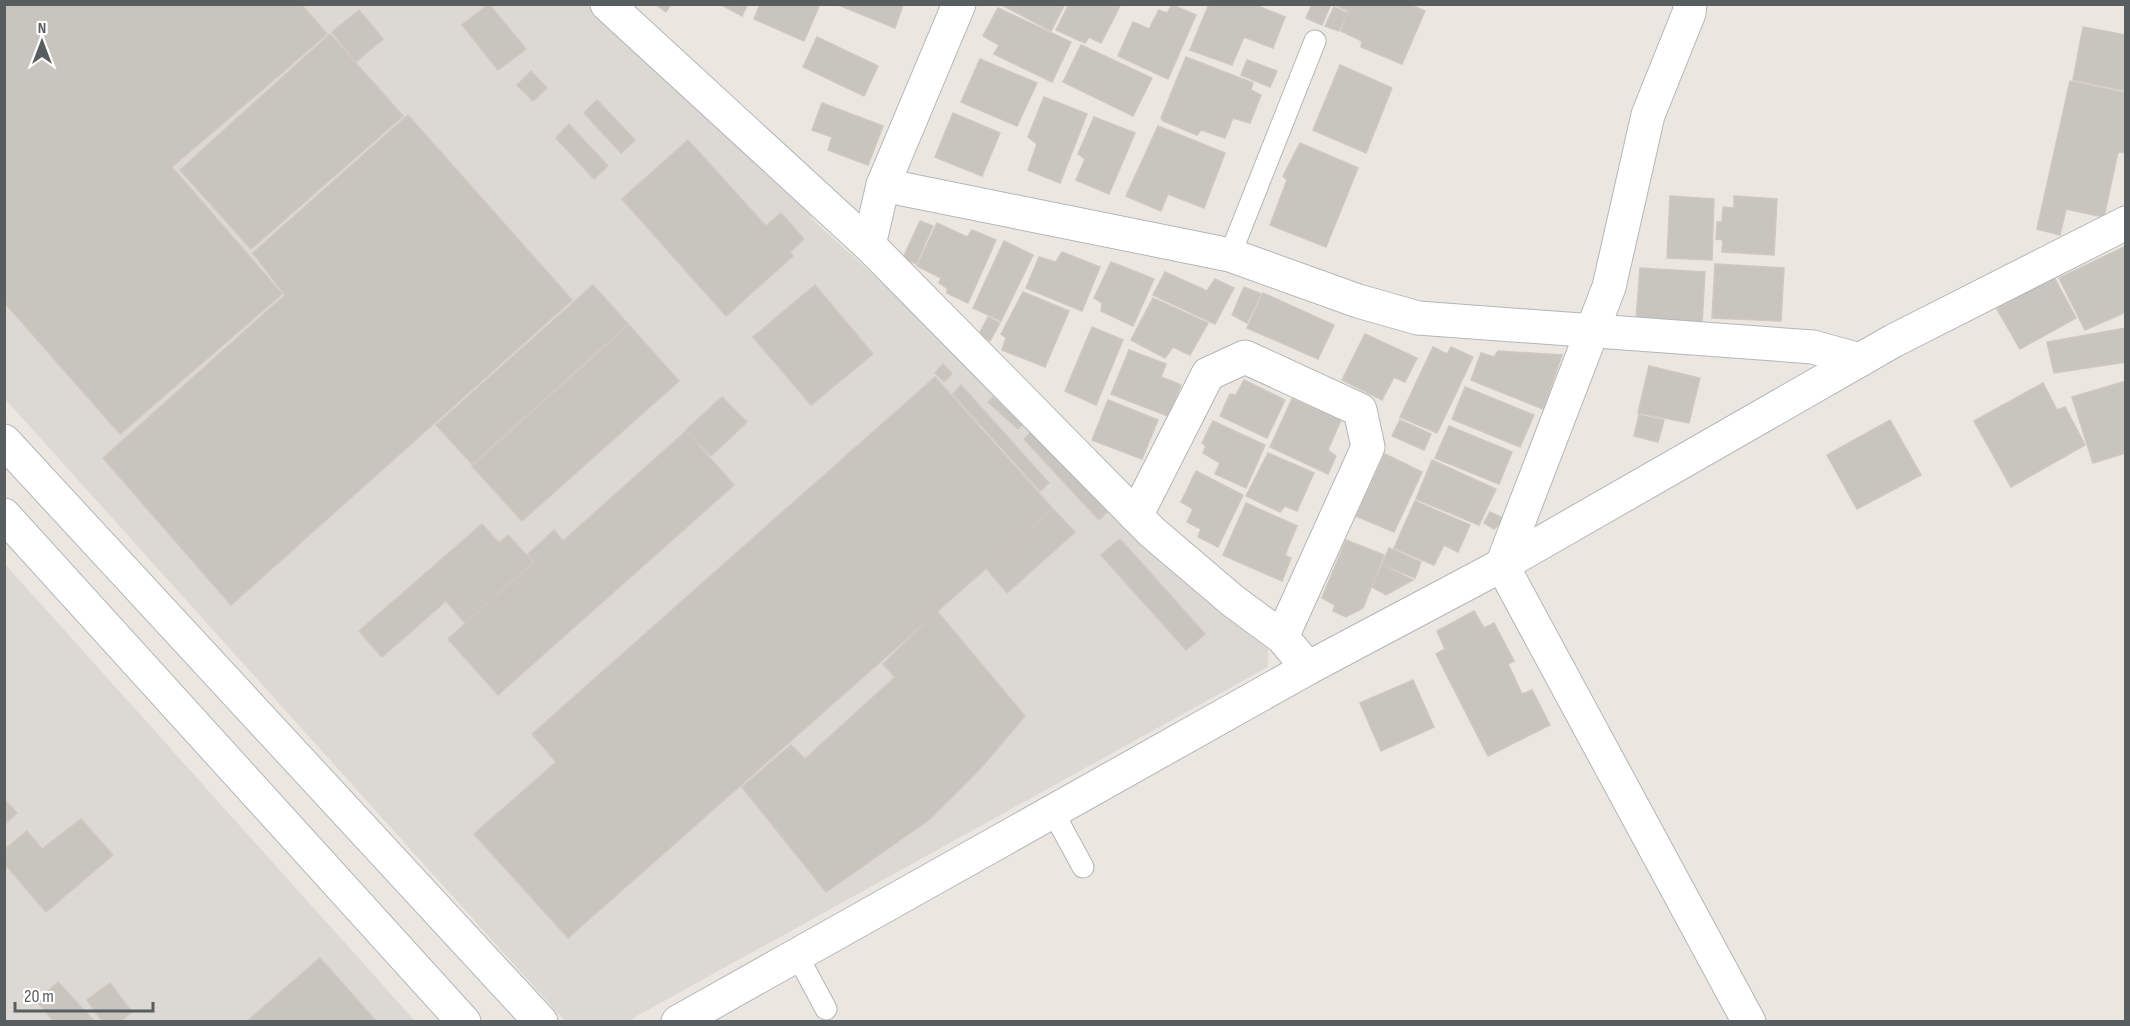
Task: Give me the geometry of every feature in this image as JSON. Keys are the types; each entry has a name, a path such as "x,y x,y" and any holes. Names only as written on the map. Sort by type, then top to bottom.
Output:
{"street":[{"path":"607,4 869,245 1152,532 1233,602 1282,637 1308,668"},
{"path":"1690,4 1689,13 1648,115 1609,287 1502,565 1749,1022"},
{"path":"869,245 883,185 950,8"},
{"path":"883,185 1230,255 1358,302 1418,318 1813,347 1860,360"},
{"path":"683,1020 1308,668 1502,565 1893,340 2126,223"},
{"path":"1136,516 1208,374 1245,357 1360,410 1368,447 1282,637"},
{"path":"4,441 541,1022"},
{"path":"4,515 464,1022"}],"lane":[{"path":"1230,255 1315,41"},
{"path":"1053,812 1083,867"},
{"path":"797,955 826,1009"}],"shaded area":[{"path":"4,5 593,5 809,204 812,219 943,338 1202,598 1268,641 1268,667 628,1021 565,1021 5,399"},
{"path":"5,564 415,1021 5,1021"}],"building":[{"path":"4,4 301,4 327,34 172,167 282,294 120,434 4,302"},
{"path":"489,4 526,49 498,70 462,25"},
{"path":"655,4 671,4 666,12"},
{"path":"720,4 748,4 742,16"},
{"path":"760,4 820,4 804,41 754,19"},
{"path":"836,4 901,4 903,5 895,28"},
{"path":"1000,4 1065,4 1051,31"},
{"path":"1069,4 1121,4 1101,43 1089,37 1085,43 1056,30"},
{"path":"1209,4 1253,4 1285,17 1273,48 1244,37 1232,65 1190,50"},
{"path":"1312,4 1331,4 1322,25 1306,18"},
{"path":"1333,4 1408,4 1425,11 1402,64 1361,47 1362,41 1341,31 1348,11"},
{"path":"1172,5 1196,15 1168,79 1118,56 1133,22 1149,29 1159,10 1167,13"},
{"path":"1334,7 1347,13 1339,31 1325,26"},
{"path":"998,8 1071,42 1052,82 994,54 999,45 983,36"},
{"path":"359,10 383,39 356,62 332,32"},
{"path":"2083,27 2126,35 2126,91 2073,80"},
{"path":"330,34 403,116 251,249 180,170"},
{"path":"817,37 878,66 864,96 803,67"},
{"path":"1081,45 1152,78 1133,116 1063,82"},
{"path":"1186,57 1253,83 1251,90 1261,95 1250,123 1233,118 1225,138 1201,130 1197,135 1163,121 1161,118"},
{"path":"980,59 1037,83 1017,126 961,102"},
{"path":"1247,60 1277,71 1270,87 1241,75"},
{"path":"1340,65 1392,88 1366,153 1313,130"},
{"path":"531,71 547,88 533,101 517,85"},
{"path":"2070,81 2126,93 2126,153 2118,152 2104,217 2066,209 2060,235 2037,229"},
{"path":"1044,97 1087,114 1060,183 1028,170 1037,144 1028,137"},
{"path":"597,100 635,140 621,153 584,113"},
{"path":"822,103 883,126 868,165 828,150 832,137 812,130"},
{"path":"953,113 1000,133 982,176 935,157"},
{"path":"408,115 572,300 231,605 103,458 285,295 253,253"},
{"path":"1094,117 1135,133 1109,194 1076,180 1085,159 1078,154"},
{"path":"569,124 608,166 594,179 556,138"},
{"path":"1158,126 1225,153 1204,208 1168,194 1161,211 1126,196"},
{"path":"688,140 766,226 781,213 804,239 790,252 793,256 726,316 622,199"},
{"path":"1300,143 1358,168 1326,247 1270,225 1287,180 1283,176"},
{"path":"1670,196 1714,199 1712,260 1667,258"},
{"path":"1734,196 1777,199 1774,255 1722,252 1723,240 1716,239 1717,222 1722,222 1723,207 1734,208"},
{"path":"920,221 933,226 916,264 903,258"},
{"path":"937,223 967,237 972,230 996,240 968,303 947,293 947,288 939,283 941,278 917,266"},
{"path":"1004,241 1033,255 1001,321 973,308"},
{"path":"2126,246 2126,312 2085,330 2059,278"},
{"path":"1062,252 1100,267 1082,311 1026,288 1039,257 1056,262"},
{"path":"1111,262 1154,279 1133,326 1101,311 1102,303 1094,298"},
{"path":"1715,264 1784,268 1781,321 1712,318"},
{"path":"1640,268 1705,272 1702,325 1636,321"},
{"path":"1165,272 1207,291 1215,279 1234,288 1215,324 1153,295"},
{"path":"2054,277 2076,318 2020,349 1997,309"},
{"path":"593,285 628,324 472,464 436,425"},
{"path":"815,285 873,354 811,405 753,337"},
{"path":"1244,287 1261,294 1247,323 1232,315"},
{"path":"1023,292 1069,311 1045,367 1002,350 1006,338 1001,334"},
{"path":"1263,293 1334,325 1318,359 1247,328"},
{"path":"1153,298 1208,323 1190,355 1173,347 1165,358 1131,340"},
{"path":"988,317 1000,323 990,341 979,334"},
{"path":"629,325 679,381 522,521 472,466"},
{"path":"1092,327 1123,340 1096,405 1065,391"},
{"path":"2126,328 2126,362 2054,373 2047,342"},
{"path":"1365,334 1417,358 1405,382 1394,377 1382,400 1342,380"},
{"path":"1433,347 1447,354 1451,347 1473,357 1437,433 1400,417"},
{"path":"1129,350 1166,364 1161,377 1181,385 1168,416 1111,394"},
{"path":"1498,351 1562,355 1543,409 1471,380 1481,353 1494,357"},
{"path":"943,364 952,374 944,382 935,373"},
{"path":"1649,366 1700,378 1689,423 1638,413"},
{"path":"935,377 1053,509 568,938 474,834 556,762 532,734"},
{"path":"1244,380 1285,400 1267,438 1220,416 1230,394 1236,395"},
{"path":"2126,381 2126,453 2093,463 2072,397"},
{"path":"2043,383 2057,410 2065,407 2085,445 2011,487 1974,421"},
{"path":"961,385 1049,483 1040,491 953,394"},
{"path":"1465,387 1534,415 1520,447 1452,419"},
{"path":"722,397 747,422 711,456 686,430"},
{"path":"993,397 1022,424 1018,429 988,402"},
{"path":"1292,399 1341,420 1328,450 1336,456 1328,474 1270,447"},
{"path":"1108,400 1158,420 1142,459 1092,440"},
{"path":"1639,415 1664,420 1658,442 1634,436"},
{"path":"1400,420 1431,434 1424,450 1392,436"},
{"path":"1890,420 1921,475 1857,509 1827,455"},
{"path":"1213,421 1265,445 1246,488 1215,474 1220,463 1203,453 1206,446 1202,443"},
{"path":"1449,426 1512,452 1499,484 1435,458"},
{"path":"686,431 734,485 498,695 448,639 534,562 527,555 554,530 563,541"},
{"path":"1032,431 1107,512 1099,520 1024,439"},
{"path":"1268,453 1314,473 1297,511 1285,506 1280,512 1246,496"},
{"path":"1385,454 1422,472 1394,532 1356,516"},
{"path":"1432,460 1496,489 1479,525 1416,499"},
{"path":"1196,471 1243,495 1218,547 1198,537 1201,529 1187,522 1193,509 1181,502"},
{"path":"1415,501 1470,525 1458,552 1444,545 1434,565 1394,548"},
{"path":"1246,503 1297,526 1285,555 1291,558 1282,581 1223,555"},
{"path":"1053,509 1075,532 1007,593 986,568"},
{"path":"1490,512 1505,519 1494,529 1484,523"},
{"path":"482,524 499,543 508,535 533,562 465,623 446,601 382,657 359,631"},
{"path":"1120,539 1205,634 1186,650 1101,555"},
{"path":"1346,540 1384,555 1363,608 1346,617 1333,611 1335,605 1322,598"},
{"path":"1389,548 1421,562 1415,578 1382,564"},
{"path":"1382,565 1413,580 1386,595 1372,587"},
{"path":"937,611 1025,716 980,769 930,819 826,892 742,787 791,745 805,759 895,677 883,664"},
{"path":"1474,611 1484,628 1494,623 1514,661 1508,664 1522,694 1532,690 1550,725 1488,756 1436,654 1445,649 1437,631"},
{"path":"1413,680 1434,727 1381,751 1360,703"},
{"path":"4,799 17,813 4,825"},
{"path":"81,819 113,855 46,912 4,863 4,850 27,831 42,849"},
{"path":"320,958 377,1022 246,1022"},
{"path":"58,982 95,1022 54,1022 37,1001"},
{"path":"110,983 132,1012 119,1022 103,1022 87,1000"}]}
